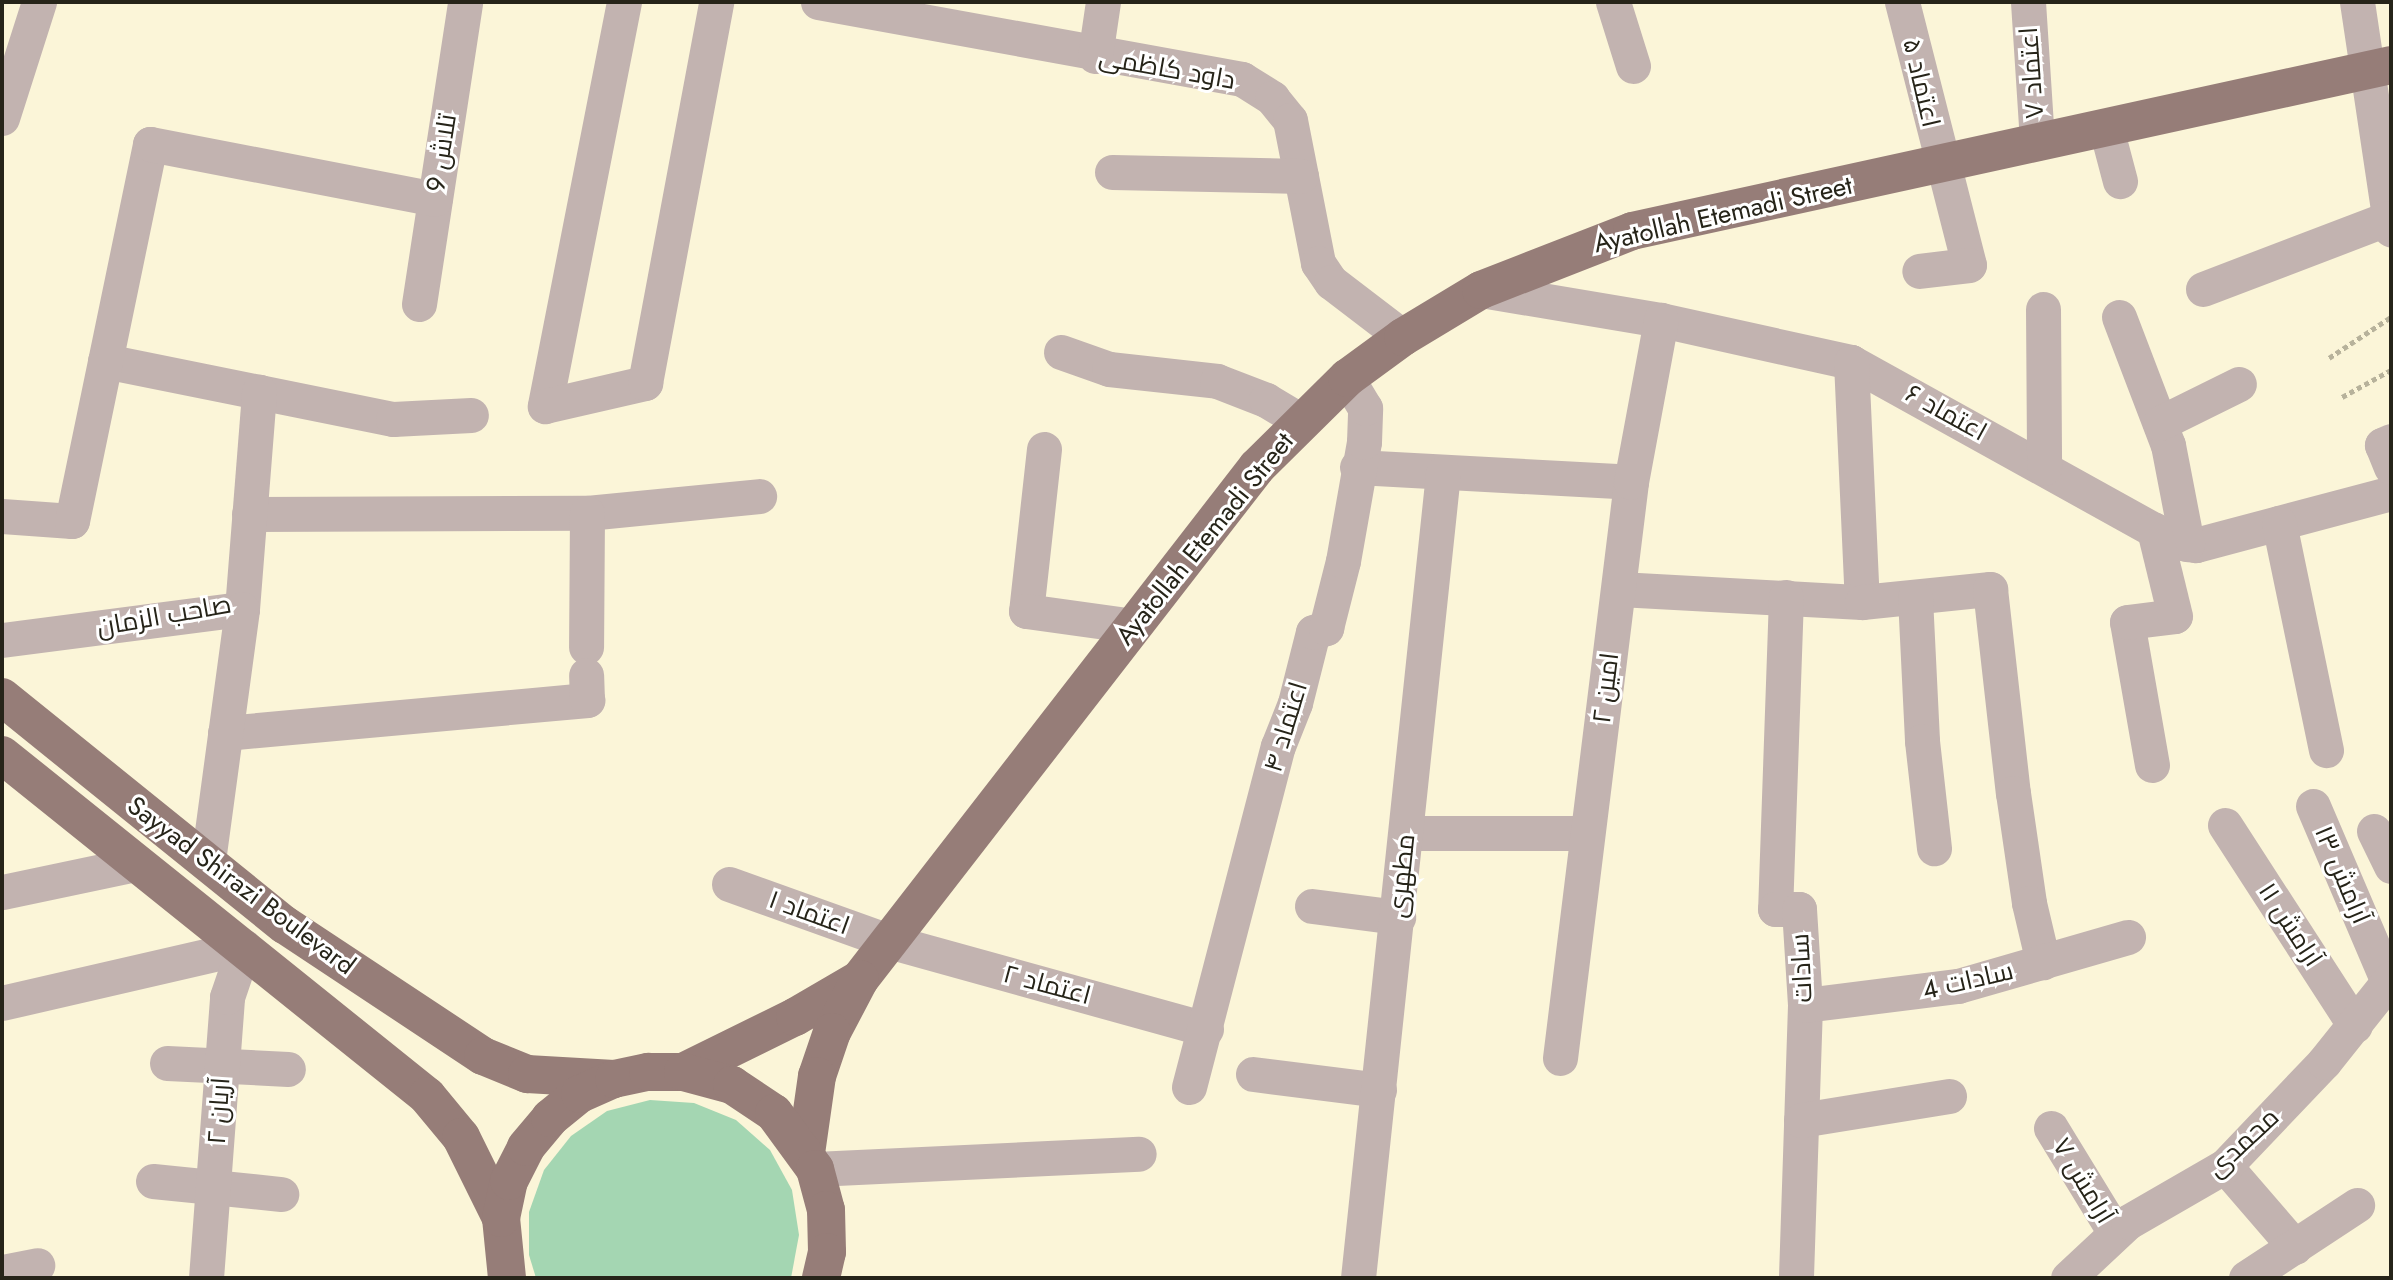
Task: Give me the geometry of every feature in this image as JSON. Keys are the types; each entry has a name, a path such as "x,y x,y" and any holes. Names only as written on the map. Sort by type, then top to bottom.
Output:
{"main road":[{"name":"Ayatollah Etemadi Street","path":"860,979 1257,467 1347,378 1403,337 1481,290 1632,232 2378,68"},
{"name":"Sayyad Shirazi Boulevard","path":"2,697 285,925 483,1056 527,1074 614,1079"},
{"name":"Sayyad Shirazi Boulevard","path":"2,755 136,864 244,947 444,1114 461,1137 501,1218"},
{"path":"682,1072 795,1017 860,979"},
{"path":"811,1161 817,1076 832,1032 860,979"},
{"path":"507,1278 501,1218 509,1181 526,1147 550,1118 580,1094 614,1079 648,1072 682,1072 743,1092 774,1113 811,1161 826,1210 828,1270"}],"street":[{"path":"2,118 39,2"},
{"name":"تلاش 9","path":"419,304 465,2"},
{"path":"624,2 545,406 645,383 716,2"},
{"name":"داود کاظمی","path":"818,2 859,6 1095,56 1242,79 1272,98 1290,120 1318,263 1331,282 1403,337"},
{"path":"1095,56 1103,2"},
{"path":"1613,2 1633,66"},
{"name":"اعتماد ۵","path":"1902,2 1940,164 1969,265 1919,271"},
{"name":"اعتماد ۷","path":"2028,2 2037,143"},
{"path":"2203,289 2390,223 2378,68 2357,2"},
{"path":"2106,128 2120,181"},
{"path":"2,516 72,521 150,144 435,199"},
{"path":"1112,172 1301,176"},
{"name":"اعتماد ۶","path":"1481,290 1661,320 1851,362 2154,530 2187,544"},
{"path":"2043,309 2044,468"},
{"path":"2119,317 2160,423 2181,501 2187,544 2391,493"},
{"name":"امین ۲","path":"1560,1058 1631,482 1661,320"},
{"path":"1061,352 1109,369 1217,382 1266,400 1301,421"},
{"path":"105,361 393,419 471,415"},
{"path":"1851,362 1862,601"},
{"name":"اعتماد ۴","path":"1189,1087 1278,746 1295,704 1312,632 1326,628 1334,602 1357,467 1364,442 1365,408 1347,378"},
{"path":"2160,423 2239,384"},
{"name":"صاحب الزمان","path":"2,640 242,608 259,392"},
{"path":"2391,440 2382,445 2391,467"},
{"path":"1044,449 1026,611 1134,626"},
{"path":"1357,467 1631,482"},
{"name":"مطهری","path":"1358,1278 1443,473"},
{"path":"249,514 587,513 759,496"},
{"path":"225,733 587,700 587,513"},
{"path":"2279,523 2326,750"},
{"path":"2152,765 2127,622 2175,616 2154,530"},
{"path":"1619,589 1862,601 1990,589 2014,806 2029,903 2043,962"},
{"name":"سادات","path":"1786,597 1775,908 1798,909 1805,1005 1796,1278"},
{"path":"1915,597 1922,741 1934,848"},
{"path":"208,861 242,608"},
{"name":"آرامش ۱۳","path":"2312,806 2390,980"},
{"name":"آرامش ۱۱","path":"2225,825 2355,1026"},
{"path":"2374,831 2391,866"},
{"path":"1407,833 1587,833"},
{"path":"2,892 136,864"},
{"name":"اعتماد ۱","path":"729,884 888,942"},
{"path":"1312,906 1398,917"},
{"name":"سادات 4","path":"1805,1005 1958,986 2128,937"},
{"name":"اعتماد ۲","path":"888,942 1206,1029"},
{"path":"2,1003 244,947"},
{"name":"آریان ۲","path":"206,1278 227,997 244,947"},
{"name":"محمدی","path":"2068,1278 2115,1233 2225,1166 2355,1026 2390,980"},
{"path":"167,1063 222,1068 288,1069"},
{"path":"1253,1074 1379,1090"},
{"path":"1801,1120 1949,1096"},
{"name":"آرامش ۷","path":"2051,1128 2115,1233"},
{"path":"811,1161 1139,1154"},
{"path":"2225,1166 2295,1247"},
{"path":"153,1181 281,1194"},
{"path":"2246,1278 2357,1205"},
{"path":"2,1272 37,1265"}],"path":[{"path":"2329,358 2391,317"},
{"path":"2342,397 2391,370"}],"green space":[{"path":"650,1100 694,1103 736,1120 770,1150 792,1190 799,1235 791,1278 536,1278 529,1255 529,1212 544,1170 571,1136 607,1111"}]}
